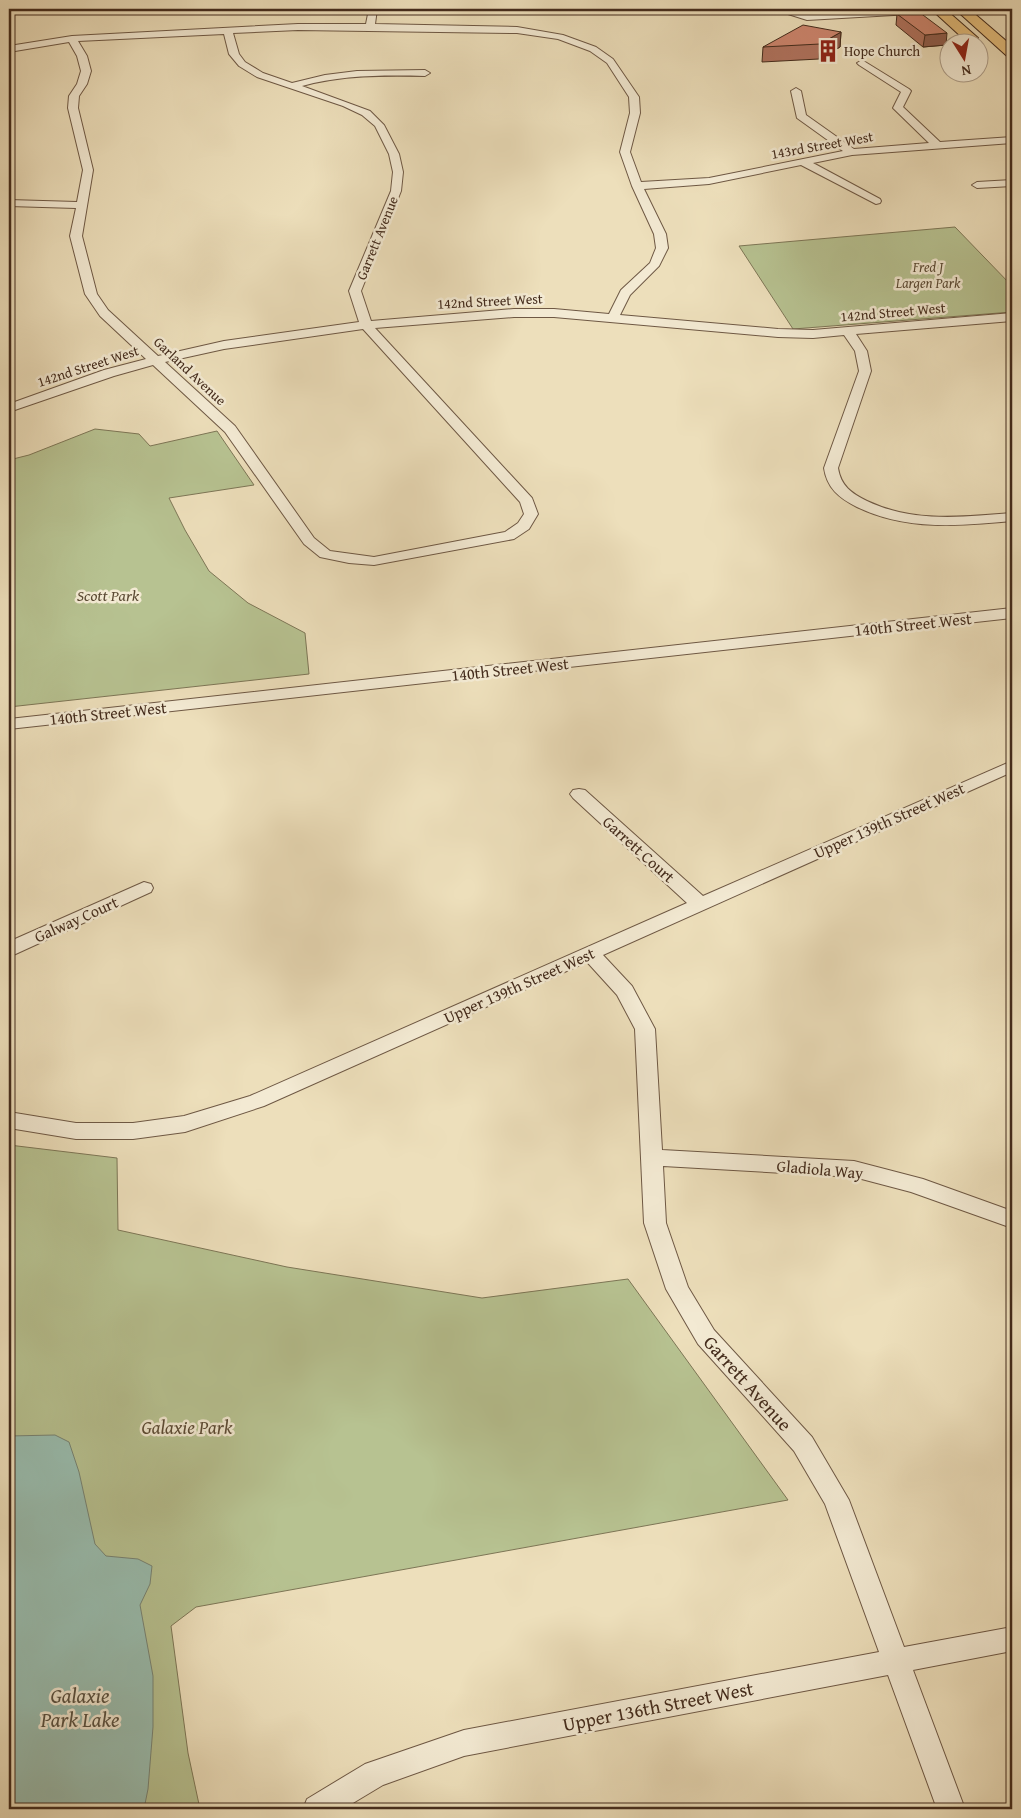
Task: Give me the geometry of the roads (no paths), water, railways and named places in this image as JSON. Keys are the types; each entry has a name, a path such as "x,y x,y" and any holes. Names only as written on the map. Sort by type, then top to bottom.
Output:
{"highway":[{"path":"937,9 964,32"},
{"path":"961,9 1012,53"}],"street":[{"path":"370,27 373,9"},
{"path":"787,9 798,15 814,17 946,9"},
{"path":"9,49 72,39 298,27 370,27 517,30 560,37 593,49 610,61 634,97 636,112 625,152 637,186 660,234 662,248 655,264 625,293 612,318"},
{"name":"Garrett Avenue","path":"228,31 234,54 242,64 260,75 346,104 366,113 379,125 394,154 398,172 396,191 355,291 366,325 527,501 531,514 524,526 509,536 488,541"},
{"name":"Garland Avenue","path":"72,39 82,56 86,71 82,84 74,96 74,108 88,170 76,236 91,294 104,313 230,429 309,541 325,554 349,559 374,561 488,541"},
{"path":"862,63 906,91 898,108 937,145"},
{"path":"291,86 317,78 345,73 425,72"},
{"path":"796,91 801,116 852,152"},
{"name":"143rd Street West","path":"637,186 709,181 852,152 1012,140"},
{"path":"803,162 876,201"},
{"path":"976,186 1012,183"},
{"path":"9,203 81,205"},
{"name":"142nd Street West","path":"9,408 109,373 156,360 224,345 366,325 514,312 554,313 778,334 848,331 1012,317"},
{"path":"848,331 861,351 865,371 831,468 832,480 841,493 875,512 921,522 949,522 1012,516"},
{"name":"140th Street West","path":"9,724 1012,613"},
{"name":"Upper 139th Street West","path":"9,1120 76,1131 133,1131 185,1124 257,1101 1012,766"},
{"name":"Garrett Court","path":"579,794 700,904"},
{"name":"Galway Court","path":"9,951 22,943 144,888"},
{"name":"Garrett Avenue","path":"590,953 625,991 645,1029 650,1157 655,1223 676,1290 706,1337 803,1444 836,1500 951,1809"},
{"name":"Gladiola Way","path":"650,1157 854,1169 915,1185 1012,1220"},
{"name":"Upper 136th Street West","path":"317,1809 375,1774 464,1743 1012,1639"}],"water":[{"name":"Galaxie Park Lake","path":"55,1435 69,1442 79,1472 95,1544 106,1556 138,1559 152,1566 150,1584 140,1605 153,1676 153,1727 148,1789 144,1809 9,1809 9,1436"}],"place":[{"name":"Hope Church","path":"828,51"}],"park label":[{"name":"Fred J Largen Park","path":"928,276"},
{"name":"Scott Park","path":"108,595"},
{"name":"Galaxie Park","path":"187,1427"}]}
